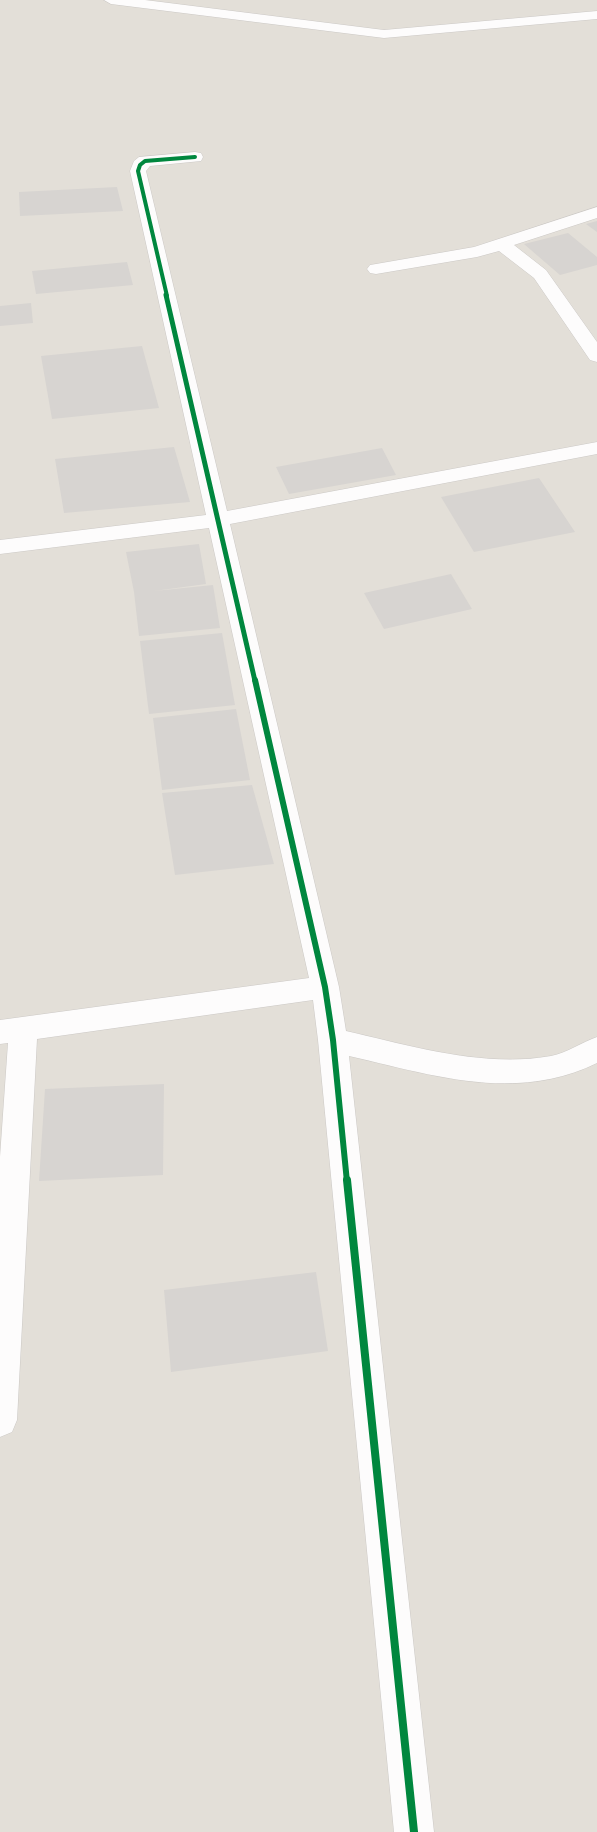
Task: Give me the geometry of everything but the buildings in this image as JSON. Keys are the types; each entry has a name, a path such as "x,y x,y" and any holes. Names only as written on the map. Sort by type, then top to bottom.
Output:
{"street":[{"path":"111,0 384,34 597,15"},
{"path":"195,157 145,161 138,171 216,520 325,987 333,1040 414,1832"},
{"path":"376,269 477,252 597,212"},
{"path":"501,244 540,274 597,356"},
{"path":"0,547 216,520 597,448"},
{"path":"0,1420 11,1030 325,987"},
{"path":"333,1040 445,1064 514,1074 553,1068 597,1049"}],"shaded area":[{"path":"0,0 597,0 597,1832 0,1832"}],"cycle path":[{"path":"195,157 145,161 140,165 138,171 325,987 333,1040 414,1832"}]}
